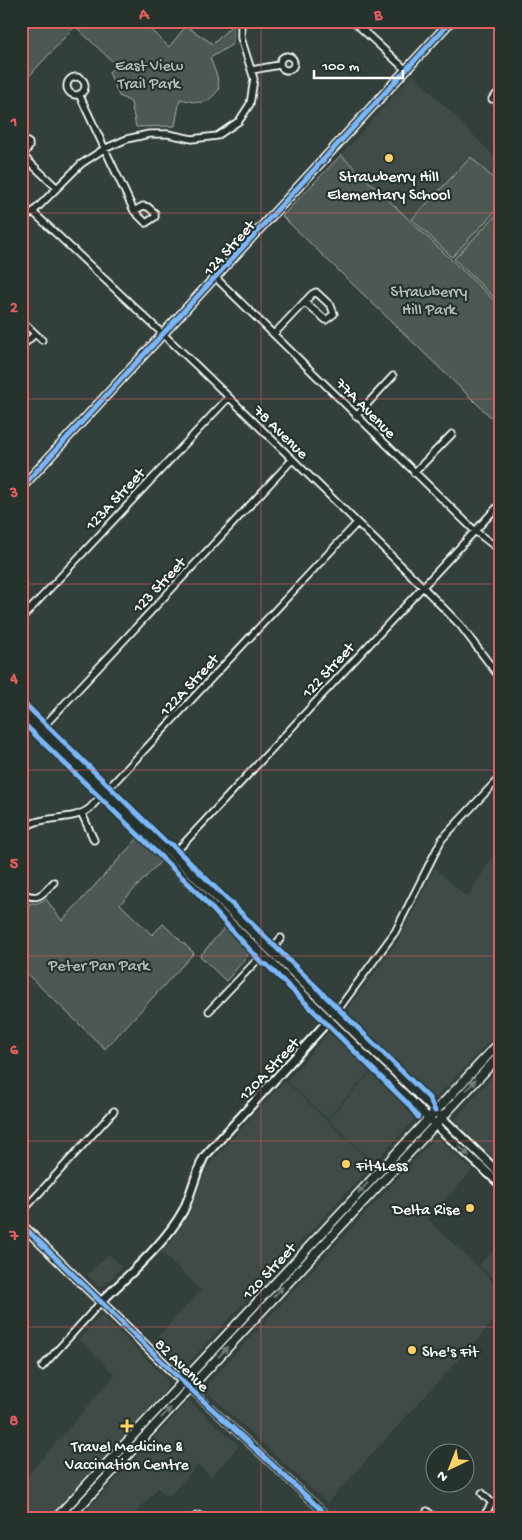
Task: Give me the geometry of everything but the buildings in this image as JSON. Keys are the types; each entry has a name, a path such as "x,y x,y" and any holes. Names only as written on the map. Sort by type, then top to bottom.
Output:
{"main road":[{"path":"21,706 219,911 428,1118"},
{"path":"21,716 26,717 36,726 43,727"},
{"path":"21,716 174,854 435,1111"},
{"path":"219,911 228,915 261,947 271,950"},
{"path":"263,954 268,955 285,970 292,971"},
{"name":"120 Street","path":"55,1519 501,1041"},
{"name":"120 Street","path":"68,1519 501,1054"},
{"path":"310,1258 309,1252 316,1238"},
{"path":"291,1279 292,1272 298,1264 297,1259"},
{"path":"84,1501 82,1495 92,1483 93,1478"}],"street":[{"path":"21,220 33,212 81,164 104,149 127,139 149,134 168,134 192,139 217,136 231,129 239,121 250,104 254,79 241,38 240,21"},
{"path":"353,21 405,69"},
{"name":"124 Street","path":"21,488 164,335 405,69 451,21"},
{"path":"252,70 280,65"},
{"path":"492,100 501,90"},
{"path":"79,94 134,211"},
{"path":"21,138 29,143 29,147 22,154 57,188"},
{"name":"78 Avenue","path":"33,212 164,335 423,587 464,629 501,679"},
{"name":"77A Avenue","path":"216,278 414,473 475,531 501,551"},
{"path":"274,334 304,302 316,292 331,306 334,314 326,320 304,302"},
{"path":"21,320 42,340"},
{"path":"21,347 35,334"},
{"path":"356,416 393,376"},
{"name":"123A Street","path":"21,618 228,398"},
{"path":"414,473 452,434"},
{"name":"123 Street","path":"43,727 292,460"},
{"name":"122 Street","path":"174,854 501,504"},
{"name":"122A Street","path":"82,814 105,793 357,523"},
{"name":"120A Street","path":"42,1367 101,1302 167,1234 183,1210 194,1178 204,1157 336,1013 395,932 442,839 501,776"},
{"path":"21,831 34,822 82,814 94,840"},
{"path":"21,893 34,898 39,897 54,882"},
{"path":"271,950 282,938"},
{"path":"209,1011 263,954"},
{"path":"21,1213 114,1111"},
{"path":"435,1111 501,1174"},
{"path":"428,1118 501,1185"},
{"name":"82 Avenue","path":"21,1224 183,1382 330,1519"},
{"path":"482,1494 492,1503 482,1519"},
{"path":"428,1511 436,1519"},
{"path":"190,1519 199,1515 208,1519"}],"shaded area":[{"path":"413,74 501,163 500,308 341,155"},
{"path":"501,844 501,1029 438,1096 432,1097 348,1014 349,1007 399,940 435,868 467,898"},
{"path":"328,1033 335,1035 371,1070 327,1118 287,1081"},
{"path":"501,1066 501,1154 496,1160 457,1124 456,1118"},
{"path":"372,1071 413,1112 414,1120 374,1163 328,1119"},
{"path":"285,1081 373,1164 185,1366 178,1369 152,1343 201,1290 161,1252 172,1240 189,1213 208,1165"},
{"path":"436,1137 473,1170 427,1219 501,1289 501,1313 327,1503 207,1392 209,1382"},
{"path":"501,1241 501,1278 497,1282 479,1265"},
{"path":"109,1254 122,1267 104,1286 99,1287 87,1275"},
{"path":"101,1315 167,1379 167,1388 149,1410 47,1519 21,1519 21,1483 115,1375 79,1339"},
{"path":"189,1401 239,1446 211,1477 198,1465 168,1497 158,1488 130,1519 79,1519"}],"green space":[{"name":"East View Trail Park","path":"21,21 141,21 169,47 186,26 213,44 233,24 233,44 210,58 217,76 219,89 210,99 197,102 180,99 175,126 136,127 131,102 119,96 109,72 116,65 75,26 21,85"},
{"name":"Strawberry Hill Park","path":"341,155 501,307 501,427 282,216"},
{"path":"471,157 501,186 501,205 452,257 412,219"},
{"path":"501,210 501,302 500,303 454,259"},
{"name":"Peter Pan Park","path":"140,836 163,859 120,904 152,935 163,924 194,953 105,1049 21,968 21,928 30,903 38,903 46,899 62,921"},
{"path":"225,927 249,951 248,955 226,981 200,956"}],"cycle path":[{"path":"21,488 451,21"},
{"path":"21,700 166,842 173,845"},
{"path":"21,721 192,887 263,964 267,965 408,1104 418,1117"},
{"path":"173,846 429,1098 435,1111"},
{"path":"21,1224 183,1382 331,1519"}],"place":[{"name":"Strawberry Hill Elementary School","path":"389,158"},
{"name":"Fit4Less","path":"346,1164"},
{"name":"Delta Rise","path":"470,1208"},
{"name":"She's Fit","path":"412,1350"},
{"name":"Travel Medicine & Vaccination Centre","path":"127,1426"}]}
